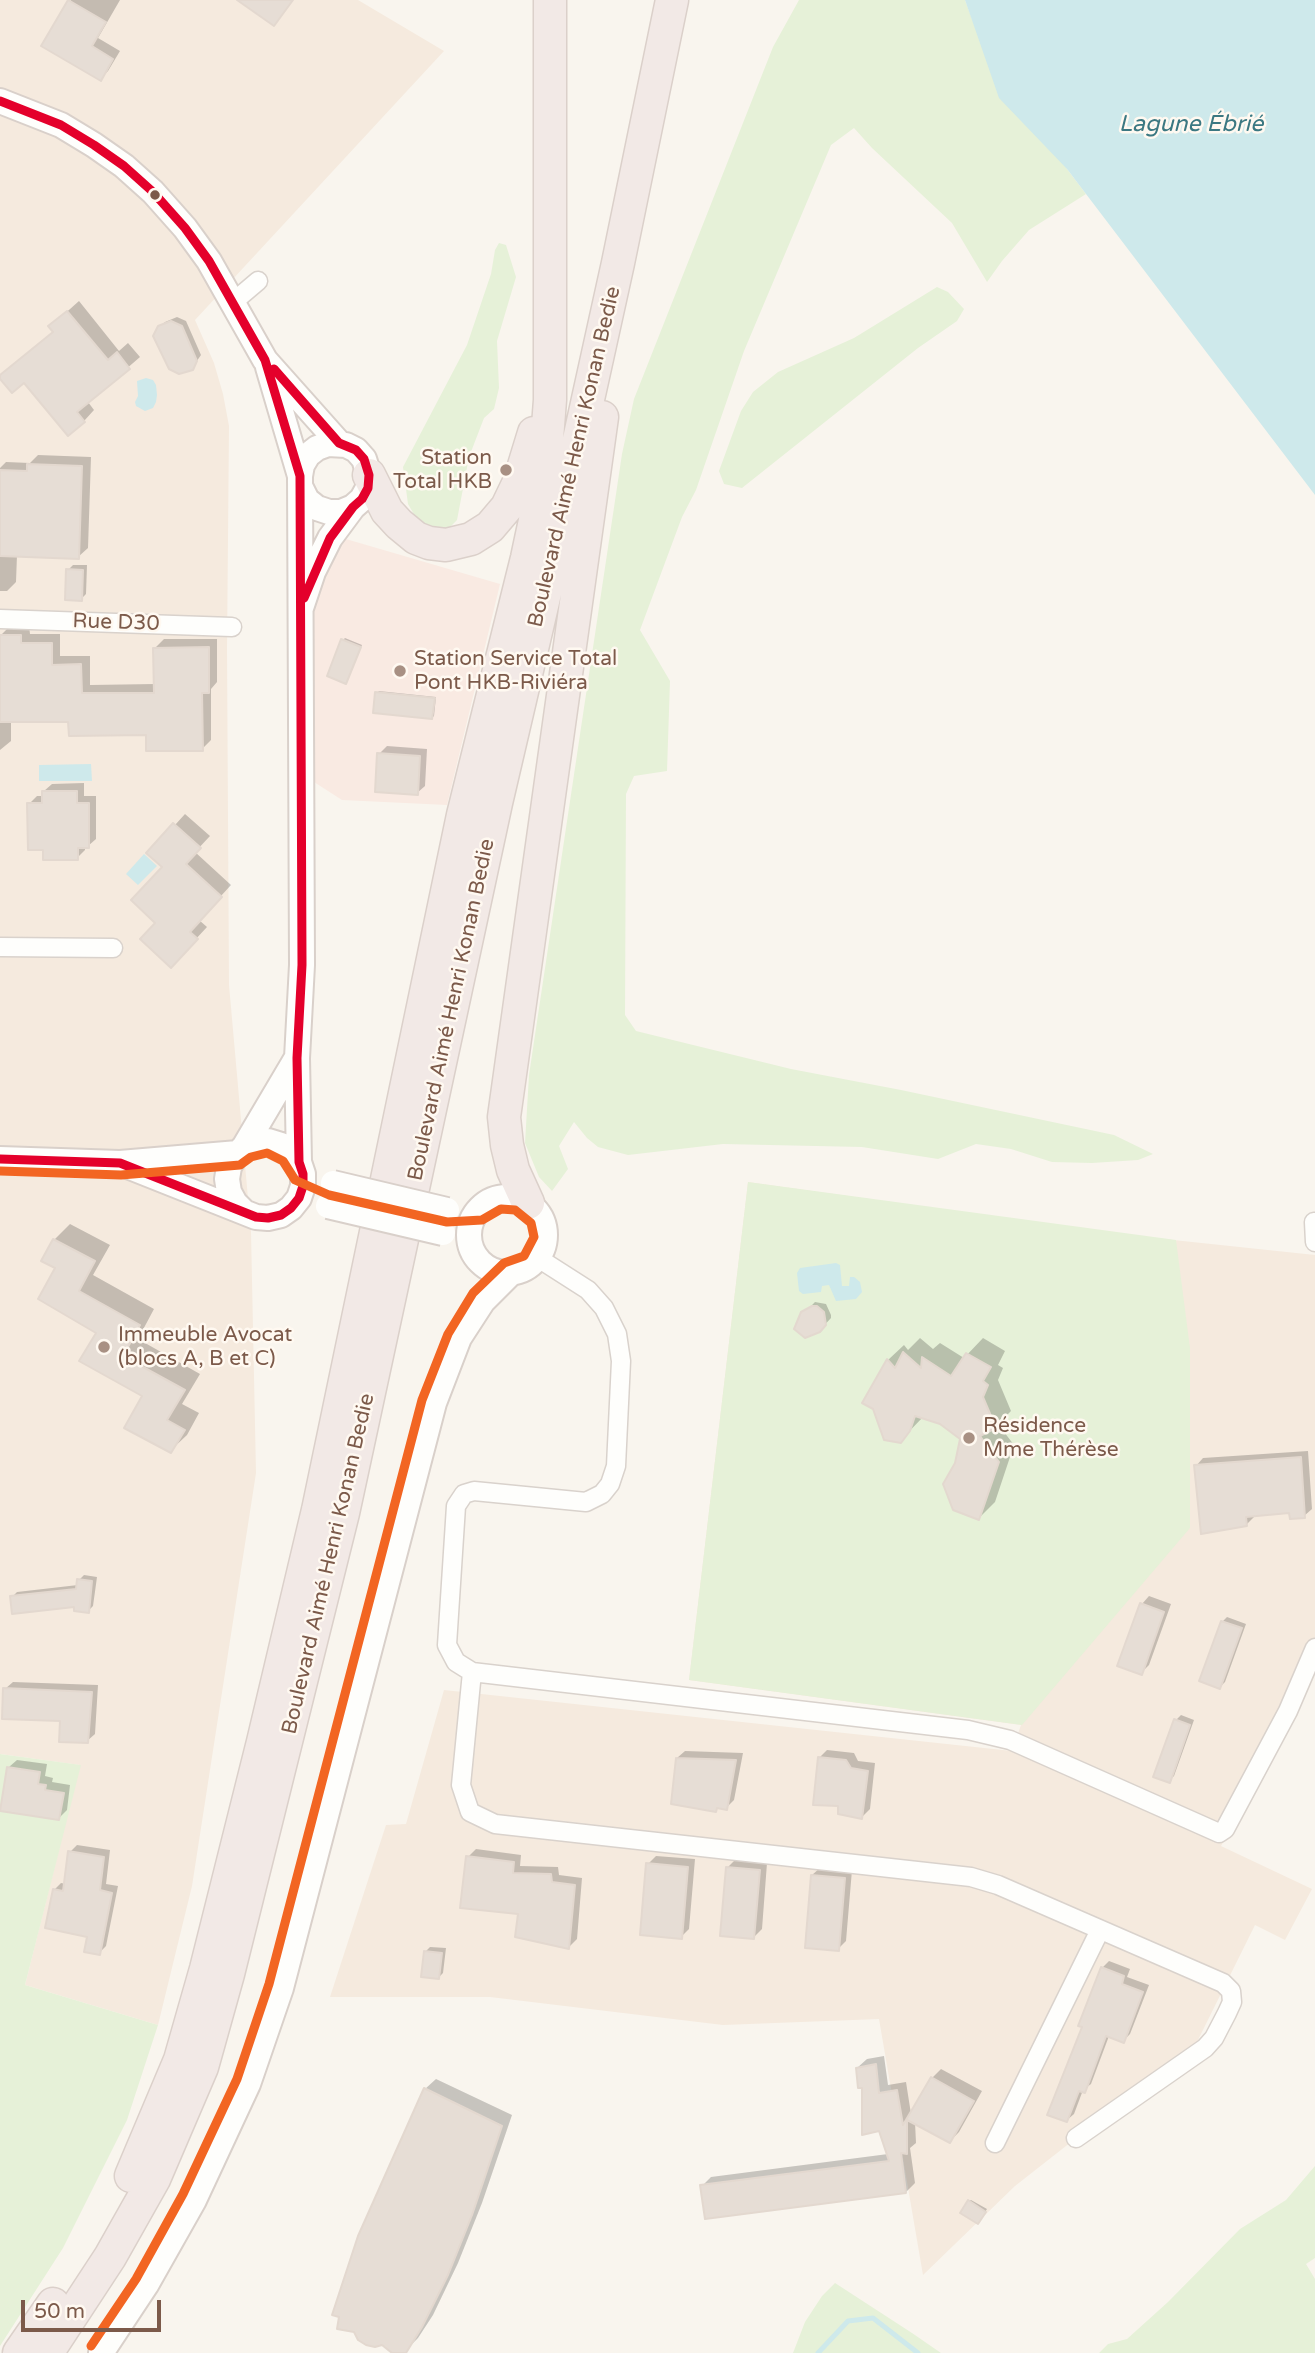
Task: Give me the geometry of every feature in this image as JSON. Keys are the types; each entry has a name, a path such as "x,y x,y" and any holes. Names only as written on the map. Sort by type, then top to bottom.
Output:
{"highway":[{"name":"Boulevard Aimé Henri Konan Bedie","path":"19,2353 92,2246 135,2170 180,2060 206,1969 318,1510 463,815 527,558 544,478 551,346 550,0"},
{"name":"Boulevard Aimé Henri Konan Bedie","path":"47,2353 110,2257 154,2179 202,2067 228,1974 343,1513 493,816 618,263 672,0"},
{"path":"528,1203 513,1170 504,1117 600,442 618,263"},
{"path":"369,475 387,511 416,538 446,545 471,539 490,527 507,508 519,482 536,426 551,346"}],"main road":[{"path":"0,101 61,125 83,138 124,166 153,192 185,228 209,261 265,360 339,443 356,450 364,459 369,475 368,488 330,538 301,608"},
{"path":"265,360 307,499 317,508 329,512 353,508"},
{"path":"120,1163 256,1217 281,1215 299,1198 303,1186 297,1058 302,965 301,482 302,465 308,455 317,447 339,443"},
{"path":"244,1212 229,1192 229,1167 297,1058"},
{"path":"0,1159 120,1163 241,1150 256,1142 268,1141 281,1144 291,1152 301,1166 331,1195 445,1222 470,1247 482,1264 490,1270 511,1273 521,1271 538,1258 546,1239 542,1218 528,1203 519,1198 498,1197 488,1201 480,1208 469,1226 470,1247"},
{"path":"291,1208 331,1195"},
{"path":"445,1222 480,1208"},
{"path":"101,2353 146,2285 194,2200 248,2084 281,1988 434,1403 459,1338 483,1301 511,1273"}],"street":[{"path":"232,303 258,281"},
{"name":"Rue D30","path":"0,619 232,627"},
{"path":"0,947 113,948"},
{"path":"1314,1222 1315,1242"},
{"path":"538,1258 588,1290 604,1308 617,1334 621,1361 616,1466 610,1483 601,1494 586,1502 474,1491 464,1494 456,1506 447,1645 456,1662 471,1672 968,1730 1010,1740 1219,1833 1224,1829 1288,1711 1315,1648"},
{"path":"471,1672 461,1785 470,1812 495,1824 948,1873 998,1885 1223,1983 1231,1991 1232,2002 1214,2038 1205,2049 1076,2138"},
{"path":"995,2143 1100,1930"}],"shaded area":[{"path":"0,0 358,0 444,51 195,320 214,363 229,426 229,985 251,1232 256,1473 192,1886 158,2025 25,1985 80,1765 0,1754"},
{"path":"339,537 500,584 447,805 342,800 314,782 308,626"},
{"path":"748,1182 1126,1235 1315,1255 1315,1667 1297,1712 1221,1846 1312,1889 1285,1940 1255,1925 1196,2044 1015,2186 923,2275 879,2019 723,2025 490,1997 330,1997 386,1825 406,1824 444,1690 1012,1751 1021,1725 689,1680"}],"green space":[{"path":"799,0 965,0 972,19 1067,169 1086,194 1029,230 987,282 952,223 854,128 831,145 744,351 696,490 682,517 640,630 670,681 667,771 634,776 626,794 625,1015 636,1031 791,1069 1114,1135 1153,1154 1138,1160 1092,1163 1052,1162 1011,1149 976,1144 938,1159 862,1147 723,1144 628,1155 598,1147 574,1122 559,1146 568,1169 552,1191 539,1177 525,1143 529,1075 622,454 634,399 773,47"},
{"path":"499,243 506,245 516,277 497,341 499,388 494,409 484,418 469,457 457,520 447,530 430,531 418,521 408,504 403,467 467,345"},
{"path":"937,287 948,292 964,309 957,321 918,348 742,488 724,484 719,471 741,411 753,392 778,372 854,338"},
{"path":"748,1182 1176,1240 1190,1348 1190,1528 1022,1725 689,1680"},
{"path":"0,1754 81,1765 25,1985 158,2025 127,2120 63,2248 0,2346"},
{"path":"1315,2166 1315,2258 1306,2264 1315,2279 1315,2353 1099,2353 1108,2344 1127,2339 1240,2229 1286,2200"},
{"path":"835,2283 941,2353 793,2353 805,2322 822,2296"}],"water":[{"name":"Lagune Ébrié","path":"965,0 1315,0 1315,495 1067,169 999,98"},
{"path":"146,378 153,380 157,395 153,408 145,411 136,406 135,402 138,396 137,381"},
{"path":"91,764 92,781 39,781 39,765"},
{"path":"144,854 157,866 138,885 126,874"},
{"path":"836,1263 840,1265 842,1286 849,1286 850,1277 860,1282 862,1292 856,1299 836,1301 829,1285 822,1286 821,1292 803,1294 799,1291 797,1273 800,1268"}],"building":[{"path":"68,0 106,22 92,46 113,59 101,81 41,46"},
{"path":"237,0 293,0 274,26"},
{"path":"67,311 108,360 117,352 130,369 77,412 85,422 68,436 24,383 12,393 0,379 0,375 53,332 48,326"},
{"path":"171,321 182,326 197,361 193,370 179,374 169,369 153,336 158,326"},
{"path":"27,464 82,466 79,559 0,556 0,470 27,471"},
{"path":"66,569 83,570 82,601 65,600"},
{"path":"0,635 21,635 21,643 52,643 52,665 81,664 82,693 154,693 153,648 209,647 209,693 202,693 203,751 146,751 146,735 69,736 68,722 0,722"},
{"path":"341,639 361,647 346,684 327,676"},
{"path":"375,692 435,698 432,719 373,713"},
{"path":"377,753 420,756 418,795 375,792"},
{"path":"42,791 77,791 77,803 89,803 89,848 78,848 78,860 43,860 43,850 28,850 27,803 42,803"},
{"path":"173,823 201,848 186,864 222,897 190,932 198,939 171,968 140,939 155,923 131,900 162,867 146,853"},
{"name":"Immeuble Avocat (blocs A, B et C)","path":"53,1239 95,1261 79,1291 140,1325 123,1356 185,1390 167,1420 185,1430 171,1453 124,1428 142,1396 79,1361 96,1333 38,1299 55,1268 41,1261"},
{"path":"817,1306 824,1312 826,1325 820,1332 805,1338 794,1329 801,1312"},
{"name":"Résidence Mme Thérèse","path":"903,1352 921,1368 922,1357 951,1376 966,1353 991,1367 983,1381 988,1385 983,1397 996,1428 980,1436 999,1462 979,1520 953,1510 943,1484 955,1463 960,1439 940,1424 915,1416 910,1431 901,1443 884,1440 873,1409 862,1403 887,1359 895,1368"},
{"path":"1301,1457 1305,1518 1290,1519 1289,1513 1246,1517 1247,1526 1201,1534 1194,1465"},
{"path":"77,1579 92,1581 89,1613 74,1611 74,1607 12,1614 10,1596 76,1589"},
{"path":"1140,1603 1164,1612 1142,1675 1117,1666"},
{"path":"1221,1621 1242,1628 1220,1689 1199,1681"},
{"path":"3,1688 92,1692 88,1743 59,1742 60,1721 2,1719"},
{"path":"1174,1719 1190,1725 1170,1783 1153,1777"},
{"path":"818,1757 846,1760 851,1768 868,1771 862,1819 838,1814 838,1806 813,1805"},
{"path":"676,1758 736,1760 727,1810 717,1808 716,1812 671,1804"},
{"path":"7,1767 40,1772 38,1784 46,1785 45,1790 64,1793 59,1820 0,1811"},
{"path":"68,1851 104,1857 100,1890 112,1893 100,1955 84,1952 87,1937 45,1928 53,1889 63,1891"},
{"path":"466,1856 514,1862 513,1873 551,1874 552,1882 575,1885 569,1949 515,1937 518,1914 460,1908"},
{"path":"646,1863 688,1867 682,1939 640,1935"},
{"path":"726,1867 760,1870 754,1939 720,1936"},
{"path":"811,1875 845,1878 839,1951 805,1948"},
{"path":"424,1951 442,1953 439,1979 421,1977"},
{"path":"1101,1967 1124,1976 1122,1984 1143,1992 1124,2043 1106,2036 1085,2093 1079,2091 1067,2122 1047,2115 1082,2027 1078,2026"},
{"path":"876,2064 879,2093 897,2090 903,2125 931,2077 974,2101 950,2143 907,2120 907,2154 901,2153 906,2193 705,2219 700,2185 889,2161 879,2131 862,2135 862,2088 858,2088 856,2068"},
{"path":"424,2088 502,2126 472,2215 448,2275 406,2353 392,2353 382,2345 366,2345 358,2340 354,2332 337,2329 339,2317 332,2315 358,2236"},
{"path":"968,2200 986,2212 978,2224 960,2213"}],"waterway":[{"path":"818,2353 848,2321 873,2318 918,2353"}],"transit line":[{"path":"0,101 61,125 94,145 124,166 153,192 185,228 209,261 265,360 300,476 302,965 297,1058 299,1162 303,1186 299,1198 281,1215 256,1217 120,1163 0,1159"},
{"path":"274,369 339,443 356,450 364,459 369,475 368,488 330,538 304,598"},
{"path":"0,1171 121,1175 240,1165 251,1157 267,1153 283,1161 295,1180 329,1195 447,1222 482,1220 501,1209 515,1210 531,1223 534,1237 524,1256 504,1263 473,1293 448,1334 422,1400 269,1984 237,2079 183,2194 136,2279 91,2346"}],"place":[{"name":"Station Total HKB","path":"506,470"},
{"name":"Station Service Total Pont HKB-Riviéra","path":"400,671"},
{"name":"Immeuble Avocat (blocs A, B et C)","path":"104,1347"},
{"name":"Résidence Mme Thérèse","path":"969,1438"}]}
